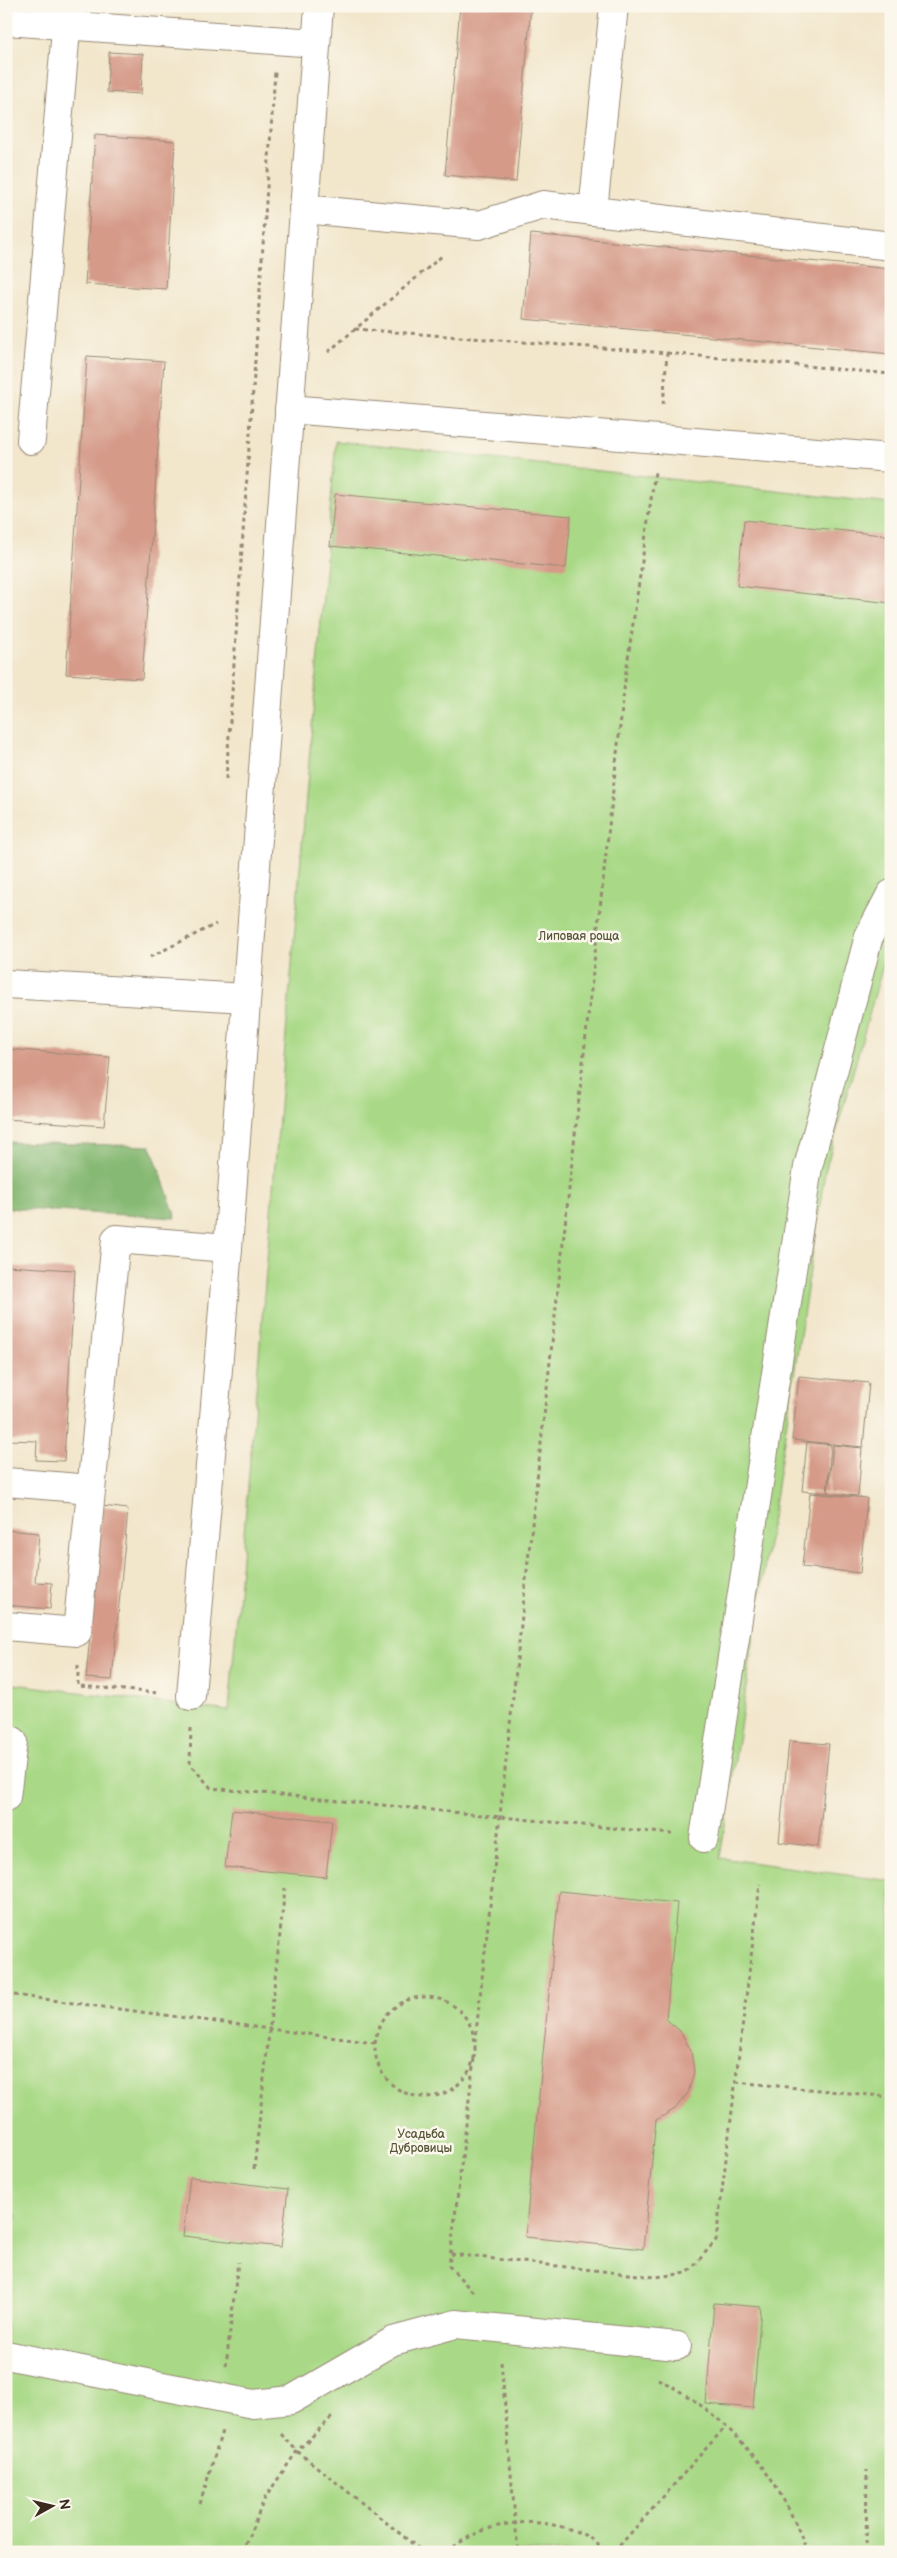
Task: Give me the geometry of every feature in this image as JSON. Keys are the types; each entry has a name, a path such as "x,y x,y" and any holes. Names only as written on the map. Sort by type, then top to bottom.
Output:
{"street":[{"path":"191,1696 228,1248 319,6"},
{"path":"593,211 614,6"},
{"path":"6,21 67,16 316,43"},
{"path":"31,440 67,16"},
{"path":"303,209 479,225 543,205 891,246"},
{"path":"290,396 660,439 891,458"},
{"path":"704,1838 808,1167 869,936 891,894"},
{"path":"6,984 246,998"},
{"path":"6,1626 76,1632 116,1239 228,1248"},
{"path":"6,1482 90,1489"},
{"path":"6,1797 13,1741"},
{"path":"6,2355 254,2404 291,2400 392,2341 456,2324 677,2346"}],"path":[{"path":"226,786 277,40"},
{"path":"254,381 290,396 355,329 479,225"},
{"path":"355,329 667,353 891,374"},
{"path":"449,2266 501,1817 626,672 660,439 667,353"},
{"path":"216,933 217,914"},
{"path":"76,1632 78,1686 191,1696 190,1764 211,1788 704,1838"},
{"path":"451,2254 655,2277 688,2273 716,2240 760,1884"},
{"path":"254,2169 285,1888"},
{"path":"6,1994 375,2043"},
{"path":"474,2058 467,2074 456,2086 442,2094 425,2097 409,2094 395,2086 383,2074 377,2059 375,2043 379,2026 388,2013 401,2003 416,1997 433,1997 449,2003 462,2013 471,2027 475,2042"},
{"path":"736,2082 891,2098"},
{"path":"501,2356 517,2522 518,2552"},
{"path":"654,2377 687,2393 726,2426 770,2474 797,2522 807,2552"},
{"path":"254,2404 297,2451 423,2552"},
{"path":"242,2552 265,2498 297,2451 333,2416"},
{"path":"614,2552 726,2426"},
{"path":"866,2470 866,2552"},
{"path":"447,2552 459,2542 487,2528 517,2522 551,2524 583,2534 608,2552"}],"green space":[{"name":"Усадьба Дубровицы","path":"336,441 891,504 891,937 825,1172 720,1858 891,1881 891,2552 6,2552 6,2255 17,2216 6,2214 6,1683 229,1711"},
{"path":"6,1142 151,1146 176,1218 6,1208"}],"building":[{"path":"460,6 531,6 516,182 445,175"},
{"path":"109,52 143,54 141,94 107,92"},
{"path":"95,135 175,141 166,289 85,284"},
{"path":"531,234 891,269 891,354 523,319"},
{"path":"87,356 164,361 142,679 66,674"},
{"path":"335,494 571,516 566,568 330,546"},
{"path":"744,520 891,536 891,603 737,586"},
{"path":"6,1049 110,1057 104,1126 6,1119"},
{"path":"6,1266 75,1270 64,1461 36,1460 37,1441 6,1440"},
{"path":"799,1376 869,1383 863,1447 792,1440"},
{"path":"807,1442 831,1445 827,1493 802,1491"},
{"path":"833,1445 862,1448 858,1496 828,1493"},
{"path":"810,1493 867,1498 860,1573 802,1567"},
{"path":"102,1506 128,1509 112,1680 86,1678"},
{"path":"6,1530 39,1533 35,1582 52,1583 50,1609 6,1605"},
{"path":"789,1741 829,1744 818,1847 779,1842"},
{"path":"232,1810 332,1821 326,1877 225,1867"},
{"path":"559,1891 677,1903 666,2019 681,2032 691,2051 694,2072 688,2093 675,2109 656,2120 643,2249 525,2237"},
{"path":"190,2177 288,2189 281,2247 183,2236"},
{"path":"714,2303 761,2307 753,2408 706,2404"}],"park label":[{"name":"Липовая роща","path":"579,936"}]}
